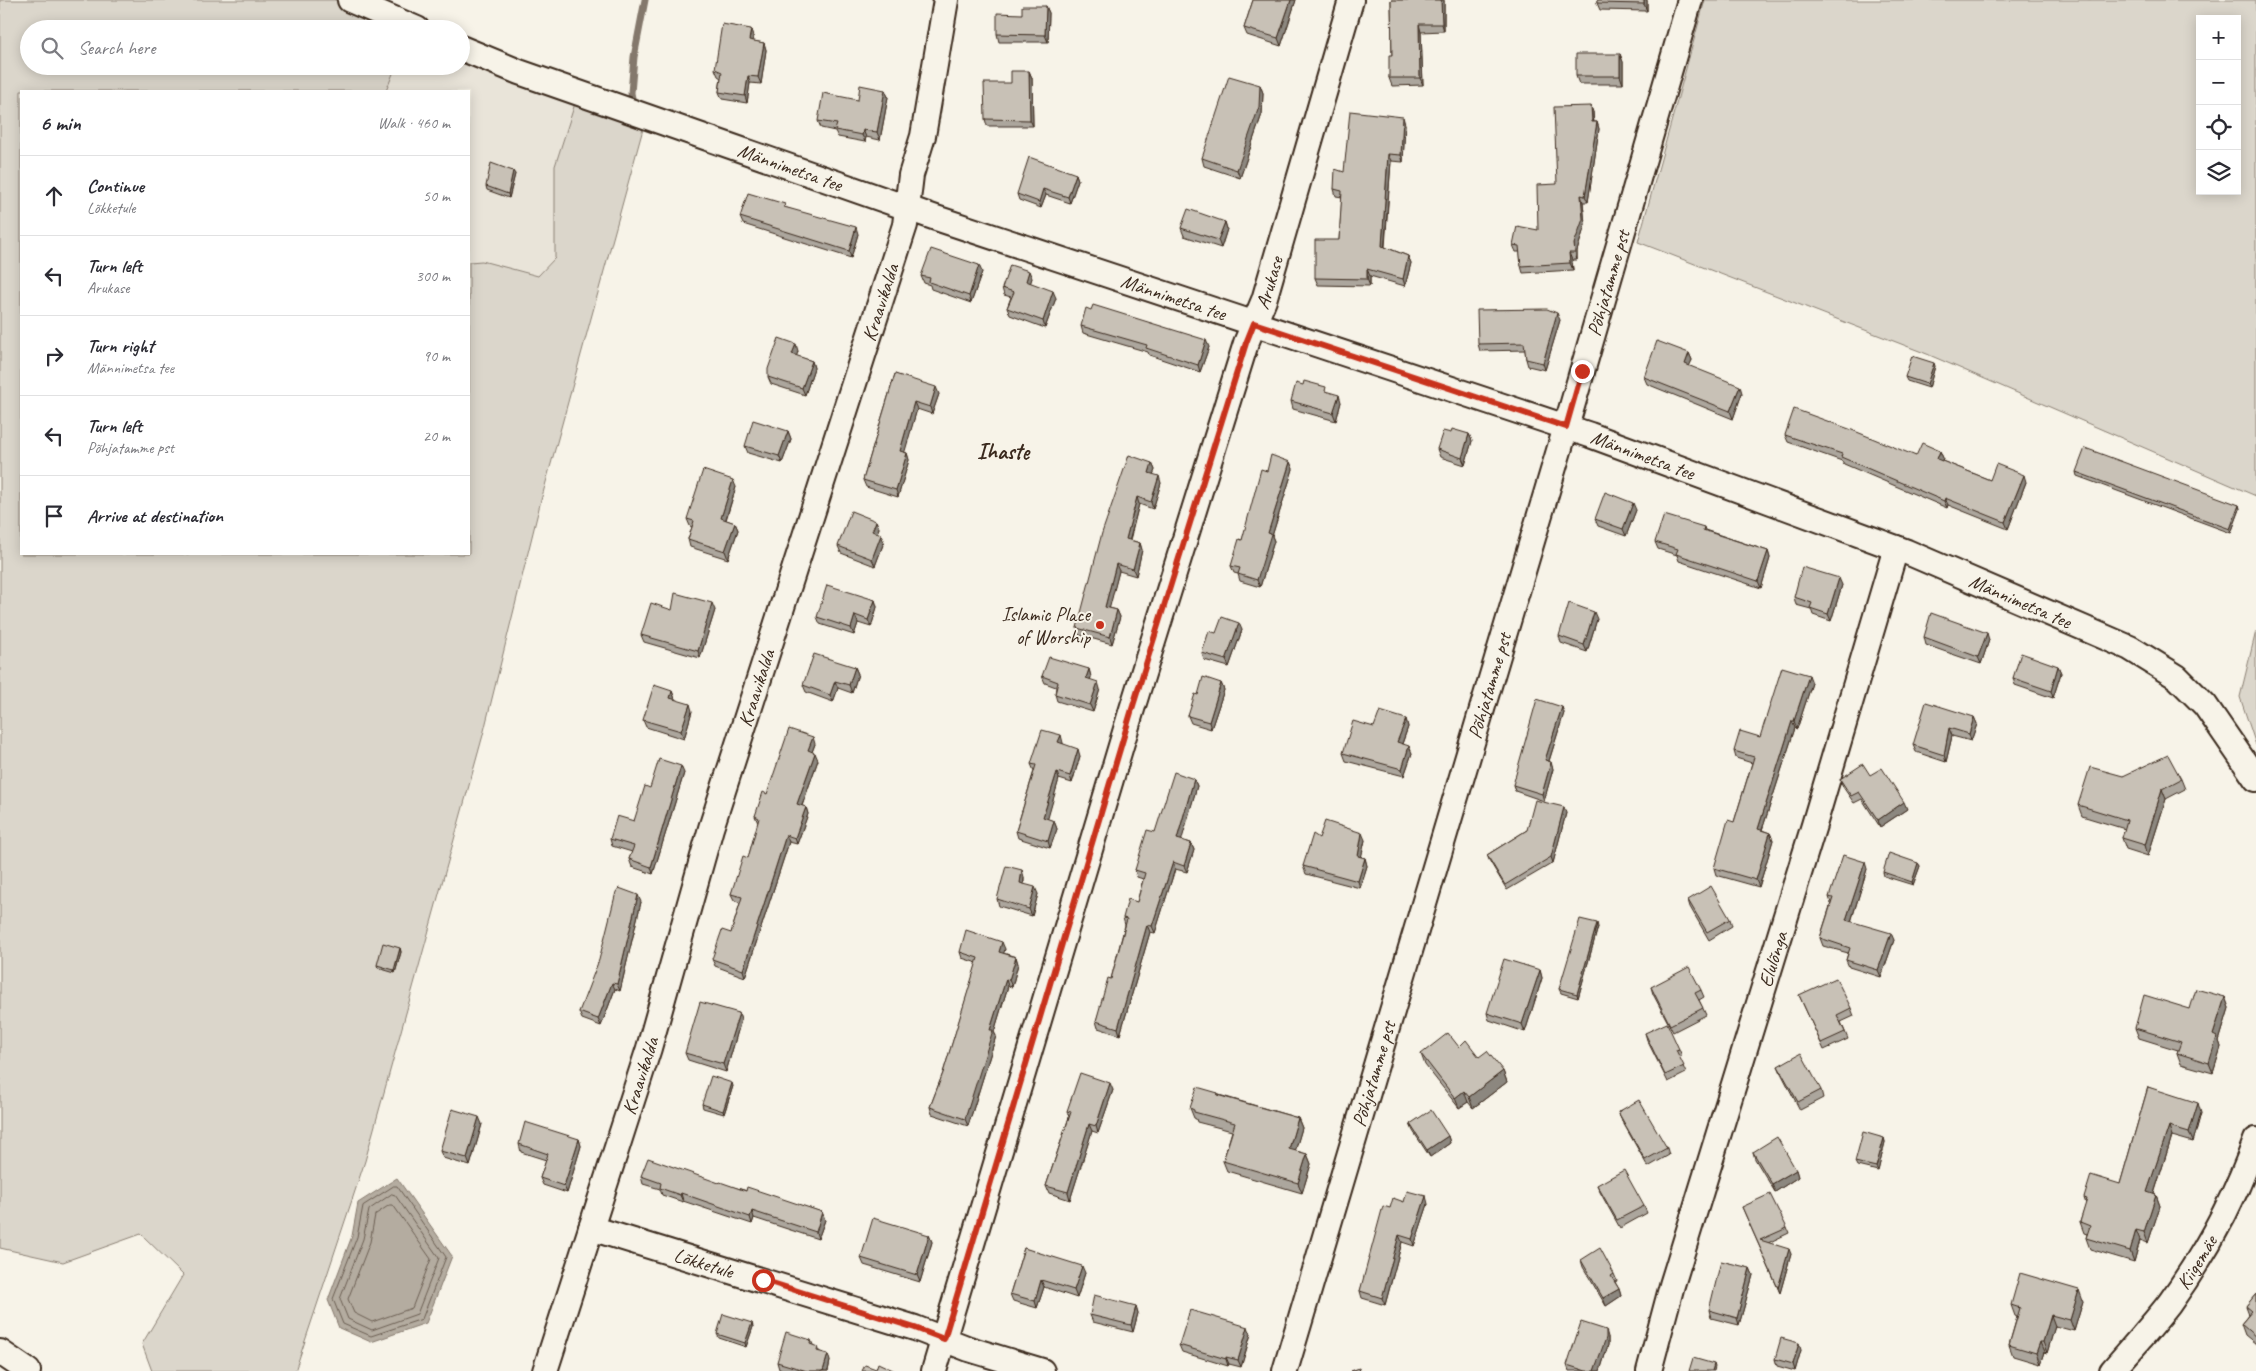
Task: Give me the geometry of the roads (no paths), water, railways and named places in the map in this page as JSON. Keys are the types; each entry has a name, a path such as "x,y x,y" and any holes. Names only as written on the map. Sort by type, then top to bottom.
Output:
{"street":[{"path":"350,0 396,20"},
{"name":"Kraavikalda","path":"545,1371 648,1048 711,828 905,225 911,175 923,136 946,0"},
{"name":"Arukase","path":"934,1371 1132,709 1246,343 1264,300 1351,0"},
{"name":"Põhjatamme pst","path":"1285,1371 1566,427 1690,0"},
{"name":"Männimetsa tee","path":"470,52 520,72 907,208 1566,427 1896,548 2130,648 2177,677 2205,705 2256,779"},
{"name":"Elulõnga","path":"1649,1371 1672,1285 1814,825 1896,548"},
{"name":"Kiigemäe","path":"2116,1370 2168,1305 2207,1248 2246,1168 2256,1140"},
{"name":"Lõkketule","path":"591,1228 915,1328 969,1349 1042,1371"},
{"path":"0,1352 28,1371"}],"water":[{"path":"397,1178 452,1256 426,1323 371,1342 339,1328 328,1300 352,1236 358,1203"}],"waterway":[{"path":"632,98 634,57 645,0"}],"place":[{"name":"Islamic Place of Worship","path":"1100,625"}],"district":[{"name":"Ihaste","path":"1003,451"}]}
